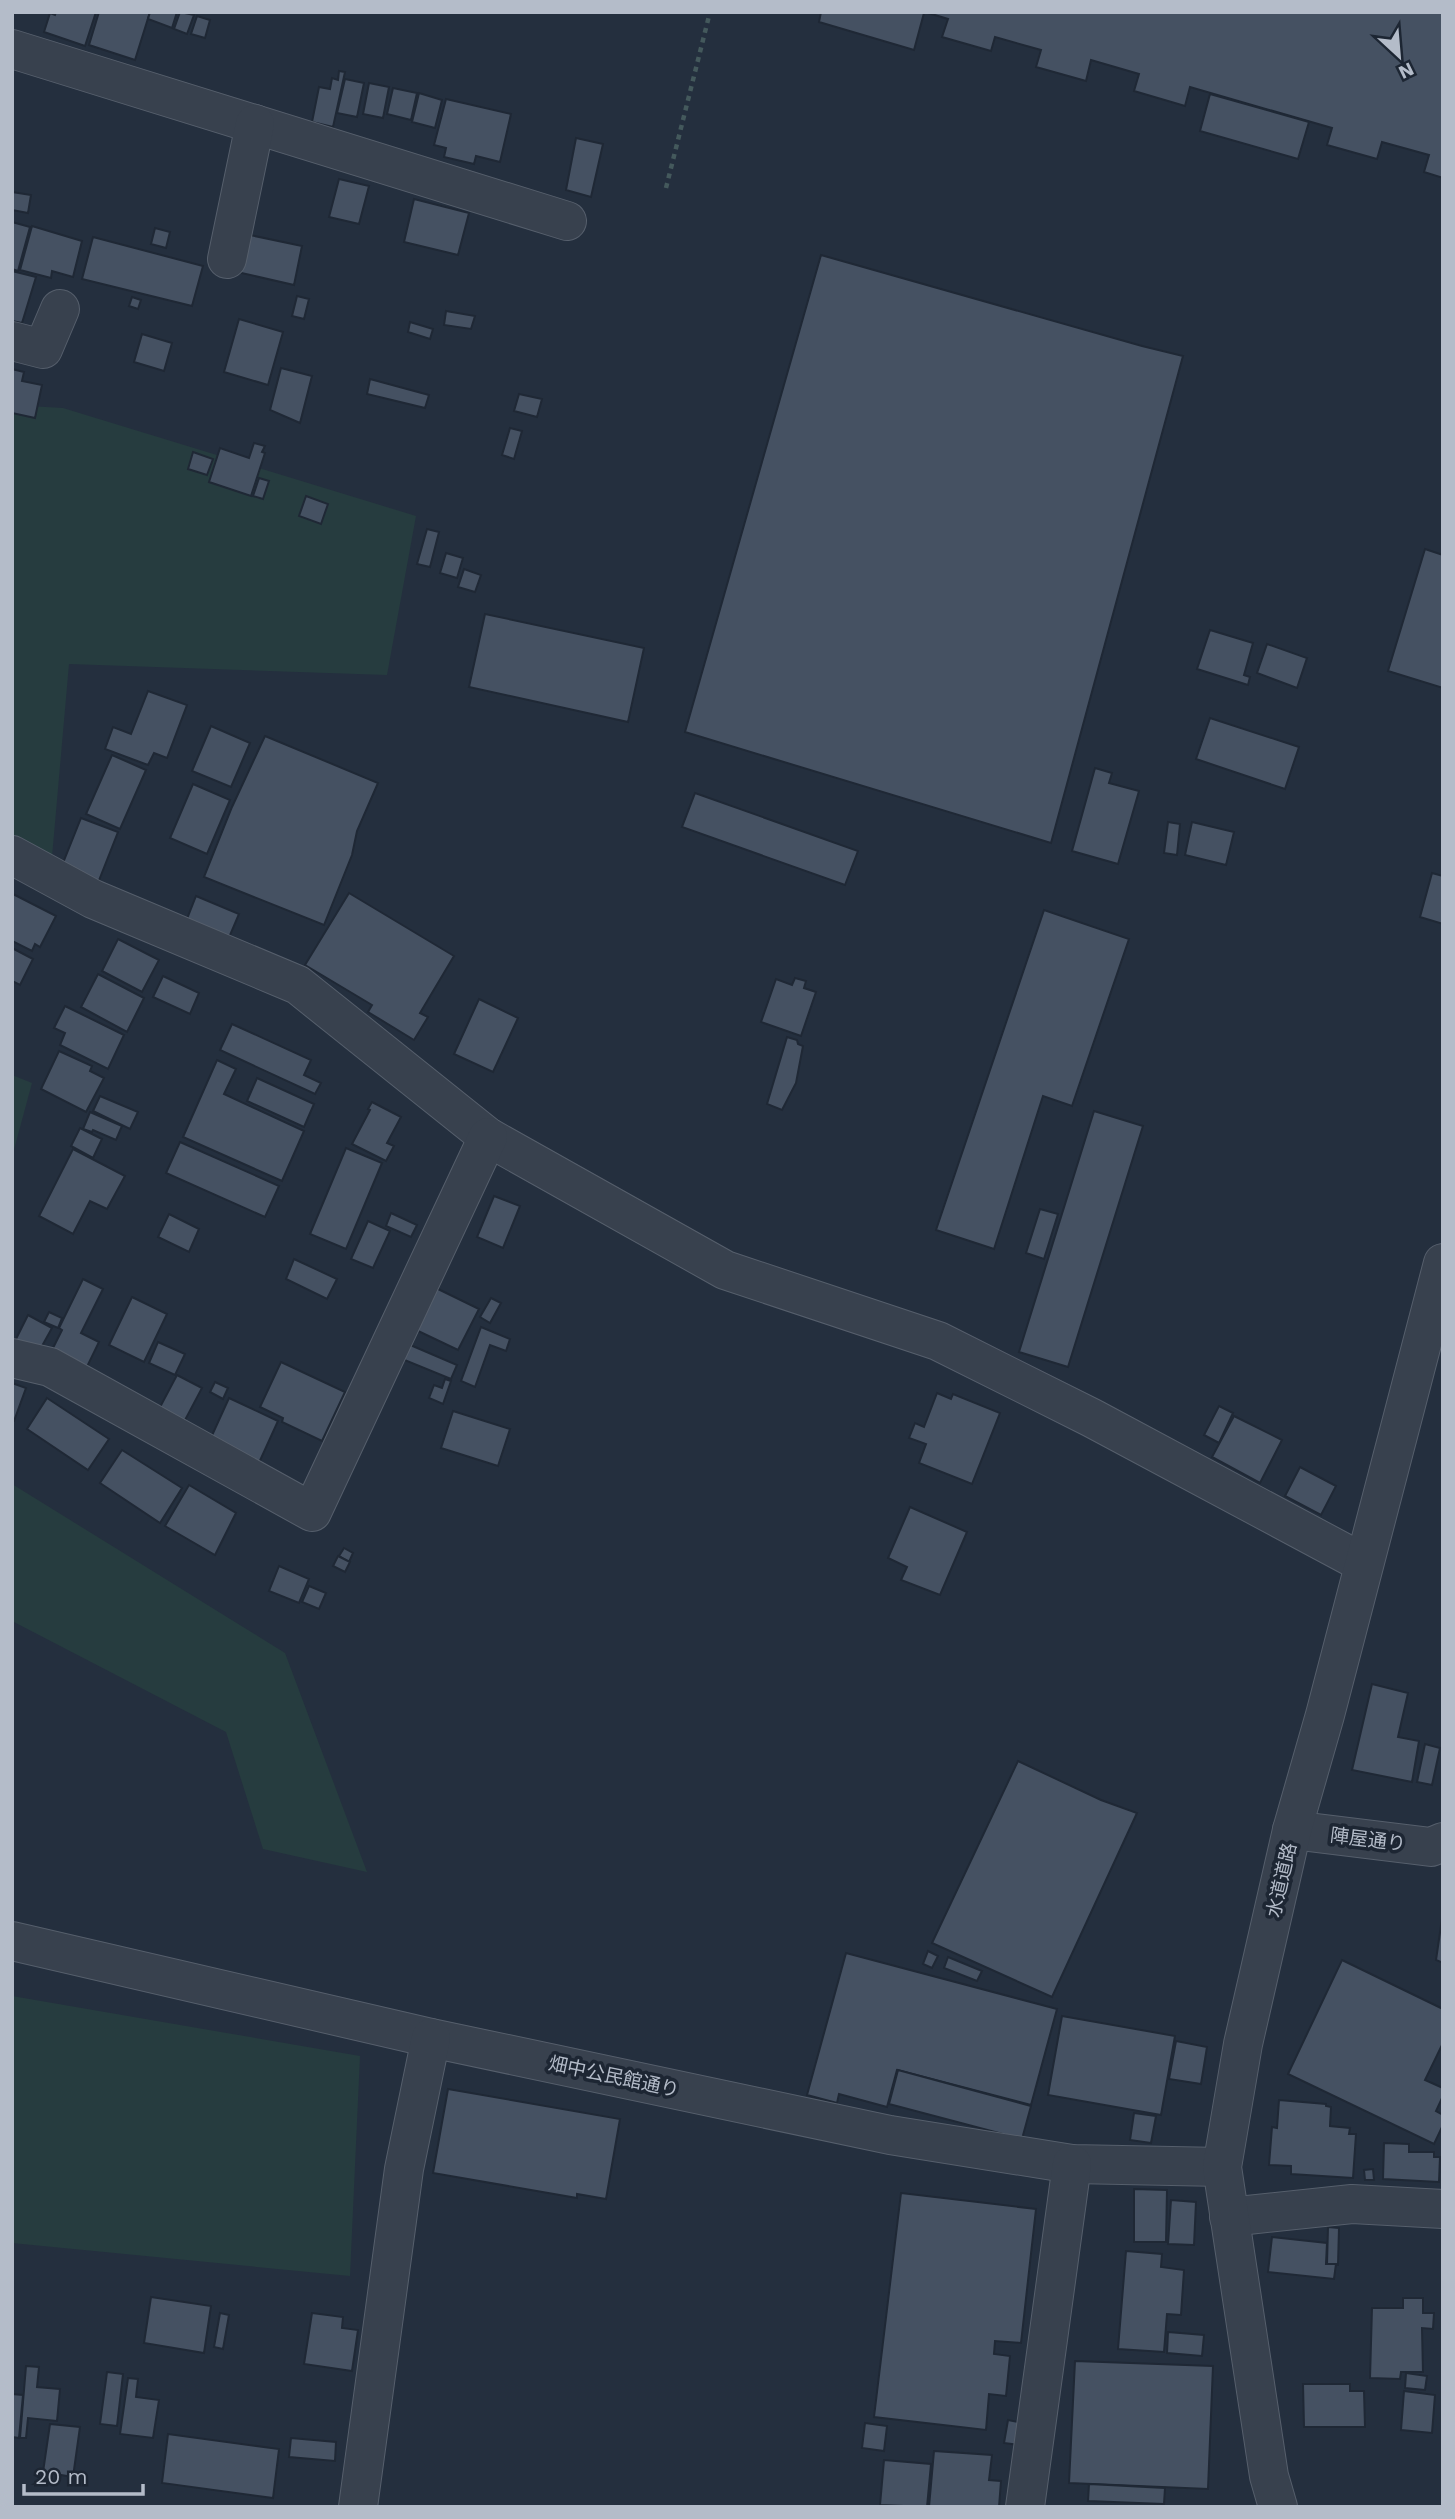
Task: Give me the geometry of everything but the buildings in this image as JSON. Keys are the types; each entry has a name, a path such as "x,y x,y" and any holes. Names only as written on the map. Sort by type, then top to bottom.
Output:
{"street":[{"path":"12,49 567,221"},
{"path":"227,259 255,124"},
{"path":"12,341 43,349 60,309"},
{"path":"12,855 93,899 298,985 488,1137 725,1270 938,1340 1092,1418 1363,1563"},
{"path":"12,1358 50,1367 312,1512 488,1137"},
{"name":"水道道路","path":"1278,2507 1269,2476 1222,2167 1243,2044 1292,1830 1325,1715 1443,1263"},
{"name":"陣屋通り","path":"1292,1830 1431,1847 1443,1842"},
{"name":"畑中公民館通り","path":"12,1941 431,2038 890,2135 1072,2164 1222,2167"},
{"path":"358,2507 404,2169 431,2038"},
{"path":"1025,2507 1072,2164"},
{"path":"1229,2217 1352,2204 1443,2209"}],"path":[{"path":"666,188 710,12"}],"green space":[{"path":"12,405 63,408 416,516 387,675 69,664 52,857 12,836"},
{"path":"12,1075 32,1083 12,1157"},
{"path":"12,1484 285,1653 367,1872 263,1849 226,1732 12,1621"},
{"path":"12,1996 360,2056 350,2276 12,2243"}]}
